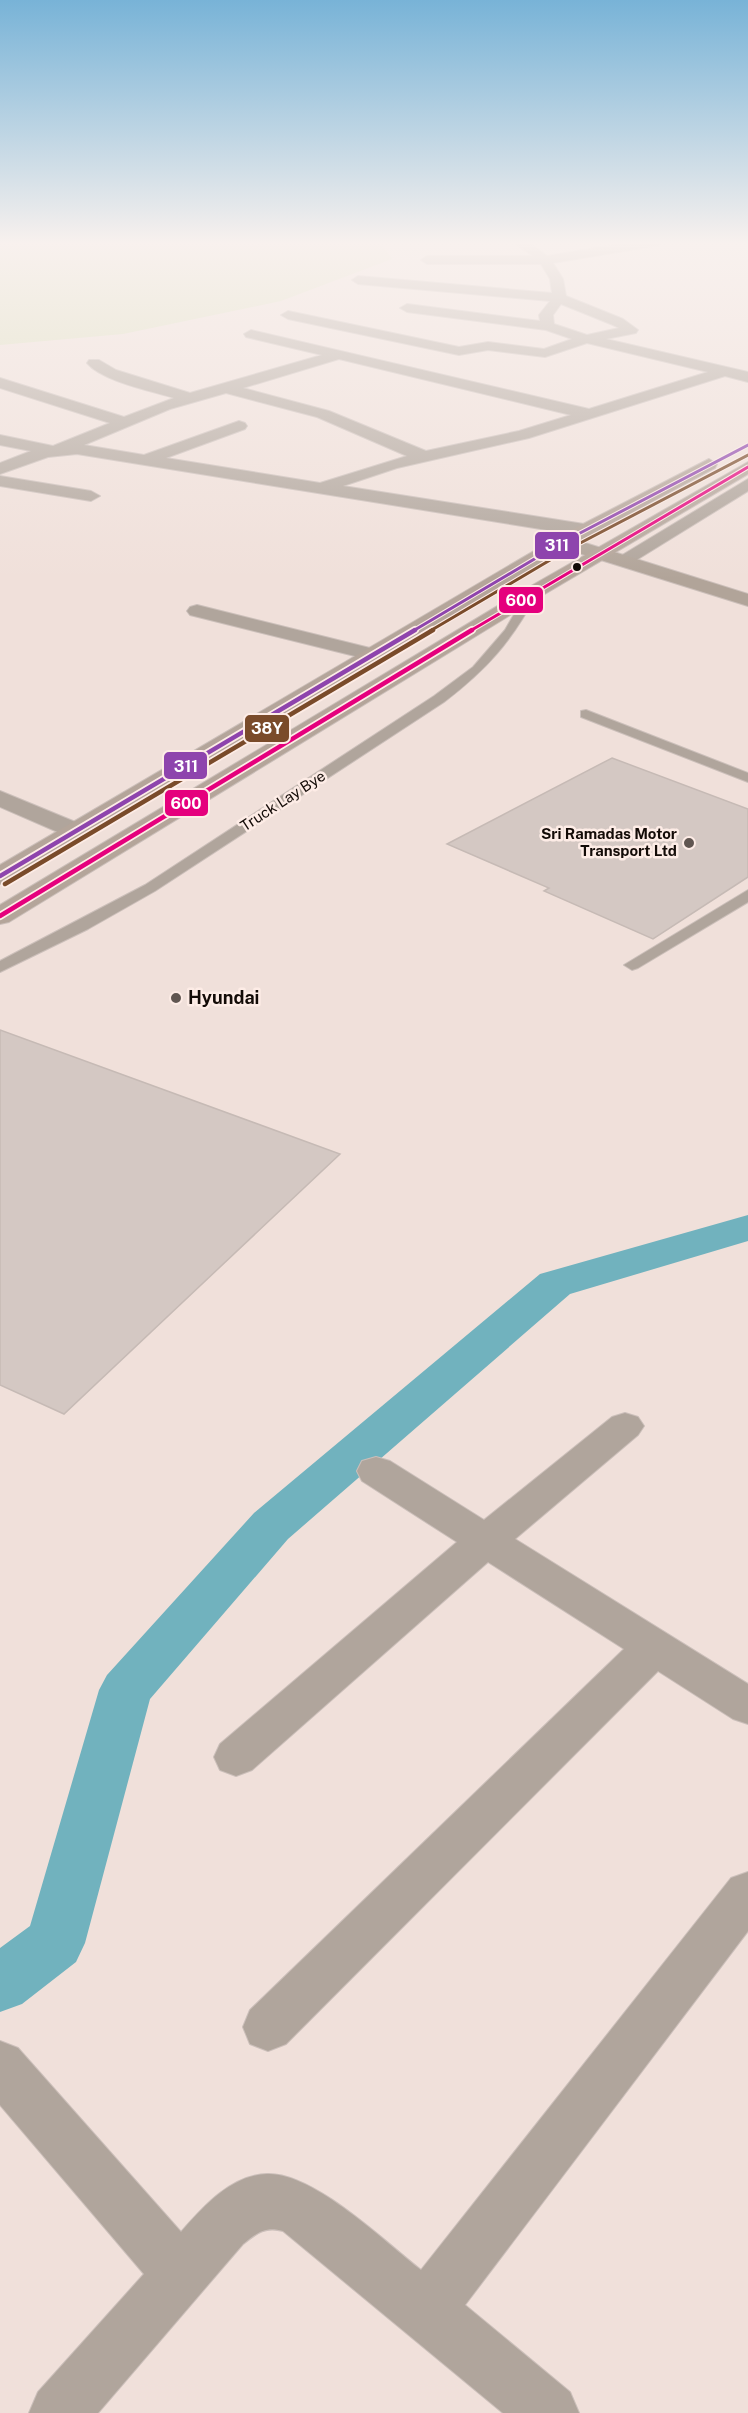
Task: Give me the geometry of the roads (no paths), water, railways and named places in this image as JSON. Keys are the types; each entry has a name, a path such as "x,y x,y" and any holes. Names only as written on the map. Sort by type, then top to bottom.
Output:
{"main road":[{"path":"0,876 584,530 748,445"},
{"path":"0,916 531,594 748,467"}],"street":[{"path":"0,469 189,398 332,354"},
{"path":"337,354 591,414"},
{"path":"647,354 748,377"},
{"path":"94,363 111,373 189,398"},
{"path":"323,488 371,470 523,435 723,372"},
{"path":"0,383 152,435 191,443"},
{"path":"223,387 323,414 425,457"},
{"path":"142,460 239,426"},
{"path":"0,440 142,460 584,530"},
{"path":"0,481 91,496"},
{"path":"623,560 748,484"},
{"path":"564,542 748,600"},
{"path":"197,611 375,655"},
{"path":"0,798 76,831"},
{"path":"236,1758 486,1540 625,1426"},
{"path":"376,1471 748,1706"},
{"path":"268,2027 654,1647"},
{"path":"426,2310 748,1893"},
{"path":"0,2066 181,2274"},
{"path":"58,2413 224,2224 243,2209 259,2201 278,2200 300,2210 426,2310 549,2413"}],"lane":[{"name":"Truck Lay Bye","path":"0,968 150,888 440,699 477,670 510,633 531,594"},
{"path":"586,714 748,778"},
{"path":"632,965 748,895"}],"waterway":[{"path":"0,1984 55,1943 126,1690 271,1526 555,1284 748,1228"}],"place":[{"name":"Sri Ramadas Motor Transport Ltd","path":"689,843"},
{"name":"Hyundai","path":"176,998"}]}
